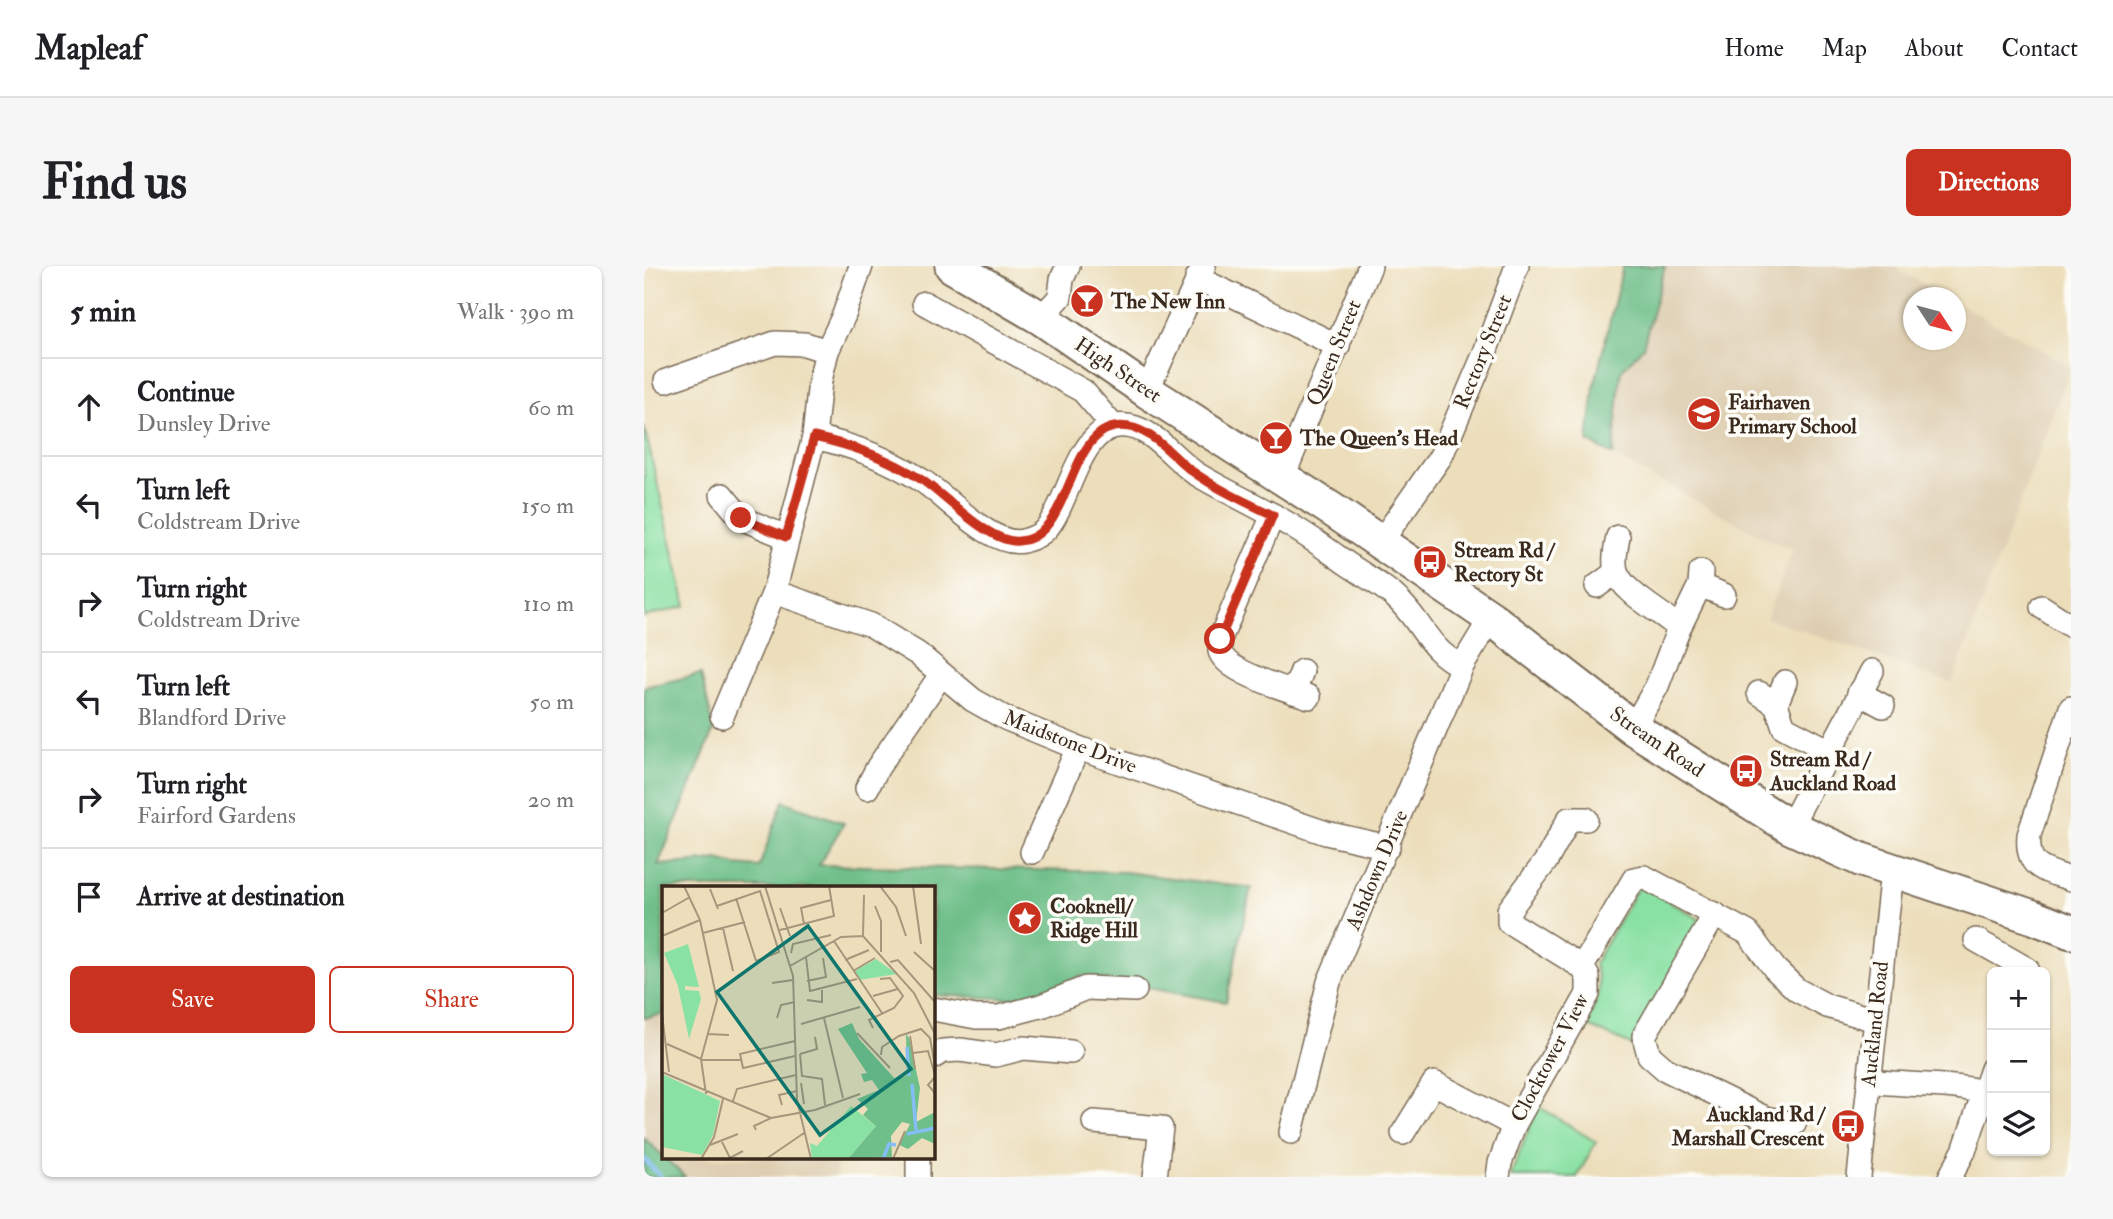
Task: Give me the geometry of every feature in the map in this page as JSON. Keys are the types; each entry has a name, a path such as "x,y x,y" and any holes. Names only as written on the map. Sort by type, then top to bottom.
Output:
{"highway":[{"name":"High Street","path":"952,266 1041,318 1282,479"},
{"name":"Stream Road","path":"1282,479 1491,618 1633,728 1790,827 1837,850 1892,871 2071,932"}],"street":[{"path":"722,716 774,592 786,537 814,437 820,381 827,351 844,315 861,266"},
{"path":"1041,318 1060,297 1062,279 1068,266"},
{"name":"Queen Street","path":"1282,479 1370,266"},
{"name":"Rectory Street","path":"1380,543 1441,456 1484,355 1517,266"},
{"path":"1147,391 1200,272 1339,346"},
{"path":"924,303 976,339 1083,391 1113,426"},
{"path":"666,381 741,362 775,343 805,344 827,351"},
{"path":"814,437 872,454 921,479 989,533 1004,540 1018,542 1045,530 1085,452 1098,436 1113,426 1137,429 1147,433 1191,470 1273,515 1394,595 1447,660 1462,666"},
{"path":"722,495 739,522 786,537"},
{"path":"1273,515 1220,639 1220,650 1225,660 1236,669 1302,687"},
{"path":"1618,537 1616,572 1622,583 1679,628"},
{"path":"1597,586 1616,572"},
{"path":"1633,728 1657,686 1701,577 1724,595"},
{"name":"Maidstone Drive","path":"774,592 870,625 918,654 973,700 1005,718 1078,748 1326,833 1388,847"},
{"path":"2042,607 2071,626"},
{"name":"Ashdown Drive","path":"1291,1132 1329,982 1462,666 1491,618"},
{"path":"1790,827 1872,671"},
{"path":"867,788 887,772 941,675"},
{"path":"1785,682 1767,698 1784,727 1829,750"},
{"path":"1859,693 1883,706"},
{"path":"2071,708 2029,835 2028,846 2029,855 2040,868 2071,879"},
{"path":"1031,840 1078,748"},
{"path":"1582,967 1509,922 1510,910 1546,861 1569,819 1586,819"},
{"name":"Auckland Road","path":"1859,1177 1892,871"},
{"name":"Clocktower View","path":"1498,1177 1500,1163 1514,1125 1588,994 1588,977 1582,967 1634,879 1644,877 1715,914"},
{"path":"1794,1124 1765,1118 1665,1069 1649,1055 1644,1036 1715,914 1748,933 1775,969 1797,990 1827,1006 1875,1020"},
{"path":"1976,940 2033,967"},
{"path":"934,1009 976,1017 999,1017 1044,1005 1086,988 1135,990"},
{"path":"934,1056 943,1051 960,1050 996,1055 1023,1048 1071,1052"},
{"path":"1870,1081 1903,1085 1958,1086 1985,1092"},
{"path":"1402,1133 1434,1083 1514,1125"},
{"path":"1950,1177 1964,1151 1987,1085"},
{"path":"1094,1122 1163,1117 1155,1177"}],"shaded area":[{"path":"1623,266 1899,266 1898,270 1929,287 1903,287 1903,350 1966,350 1966,308 2071,366 1952,683 1766,618 1793,549 1767,539 1588,442 1594,387"},
{"path":"662,1014 662,1156 644,1138 644,1018"},
{"path":"666,1160 841,1160 835,1177 685,1177"}],"green space":[{"path":"1623,266 1665,266 1643,347 1621,371 1613,455 1588,442 1594,387"},
{"path":"644,426 686,606 644,617"},
{"path":"701,674 714,729 658,865 718,860 759,867 783,801 844,823 819,865 1125,872 1251,888 1226,1002 1081,976 1018,999 934,995 934,886 662,886 662,1014 644,1018 644,687"},
{"path":"1640,884 1699,919 1637,1048 1586,1025 1599,989 1594,964"},
{"path":"1538,1106 1596,1142 1577,1177 1510,1177"},
{"path":"644,1138 662,1155 662,1160 667,1160 685,1177 644,1177"}],"waterway":[{"path":"644,1159 661,1177"}],"place":[{"name":"The New Inn","path":"1087,301"},
{"name":"Fairhaven Primary School","path":"1704,414"},
{"name":"The Queen's Head","path":"1276,438"},
{"name":"Stream Rd / Rectory St","path":"1430,562"},
{"name":"Stream Rd / Auckland Road","path":"1746,771"},
{"name":"Cooknell/ Ridge Hill","path":"1025,918"},
{"name":"Auckland Rd / Marshall Crescent","path":"1848,1126"}],"route":[{"path":"741,518 786,537 814,437 872,454 921,479 989,533 1004,540 1018,542 1045,530 1056,513 1080,460 1098,436 1113,426 1137,429 1147,433 1191,470 1273,515 1220,639"}]}
